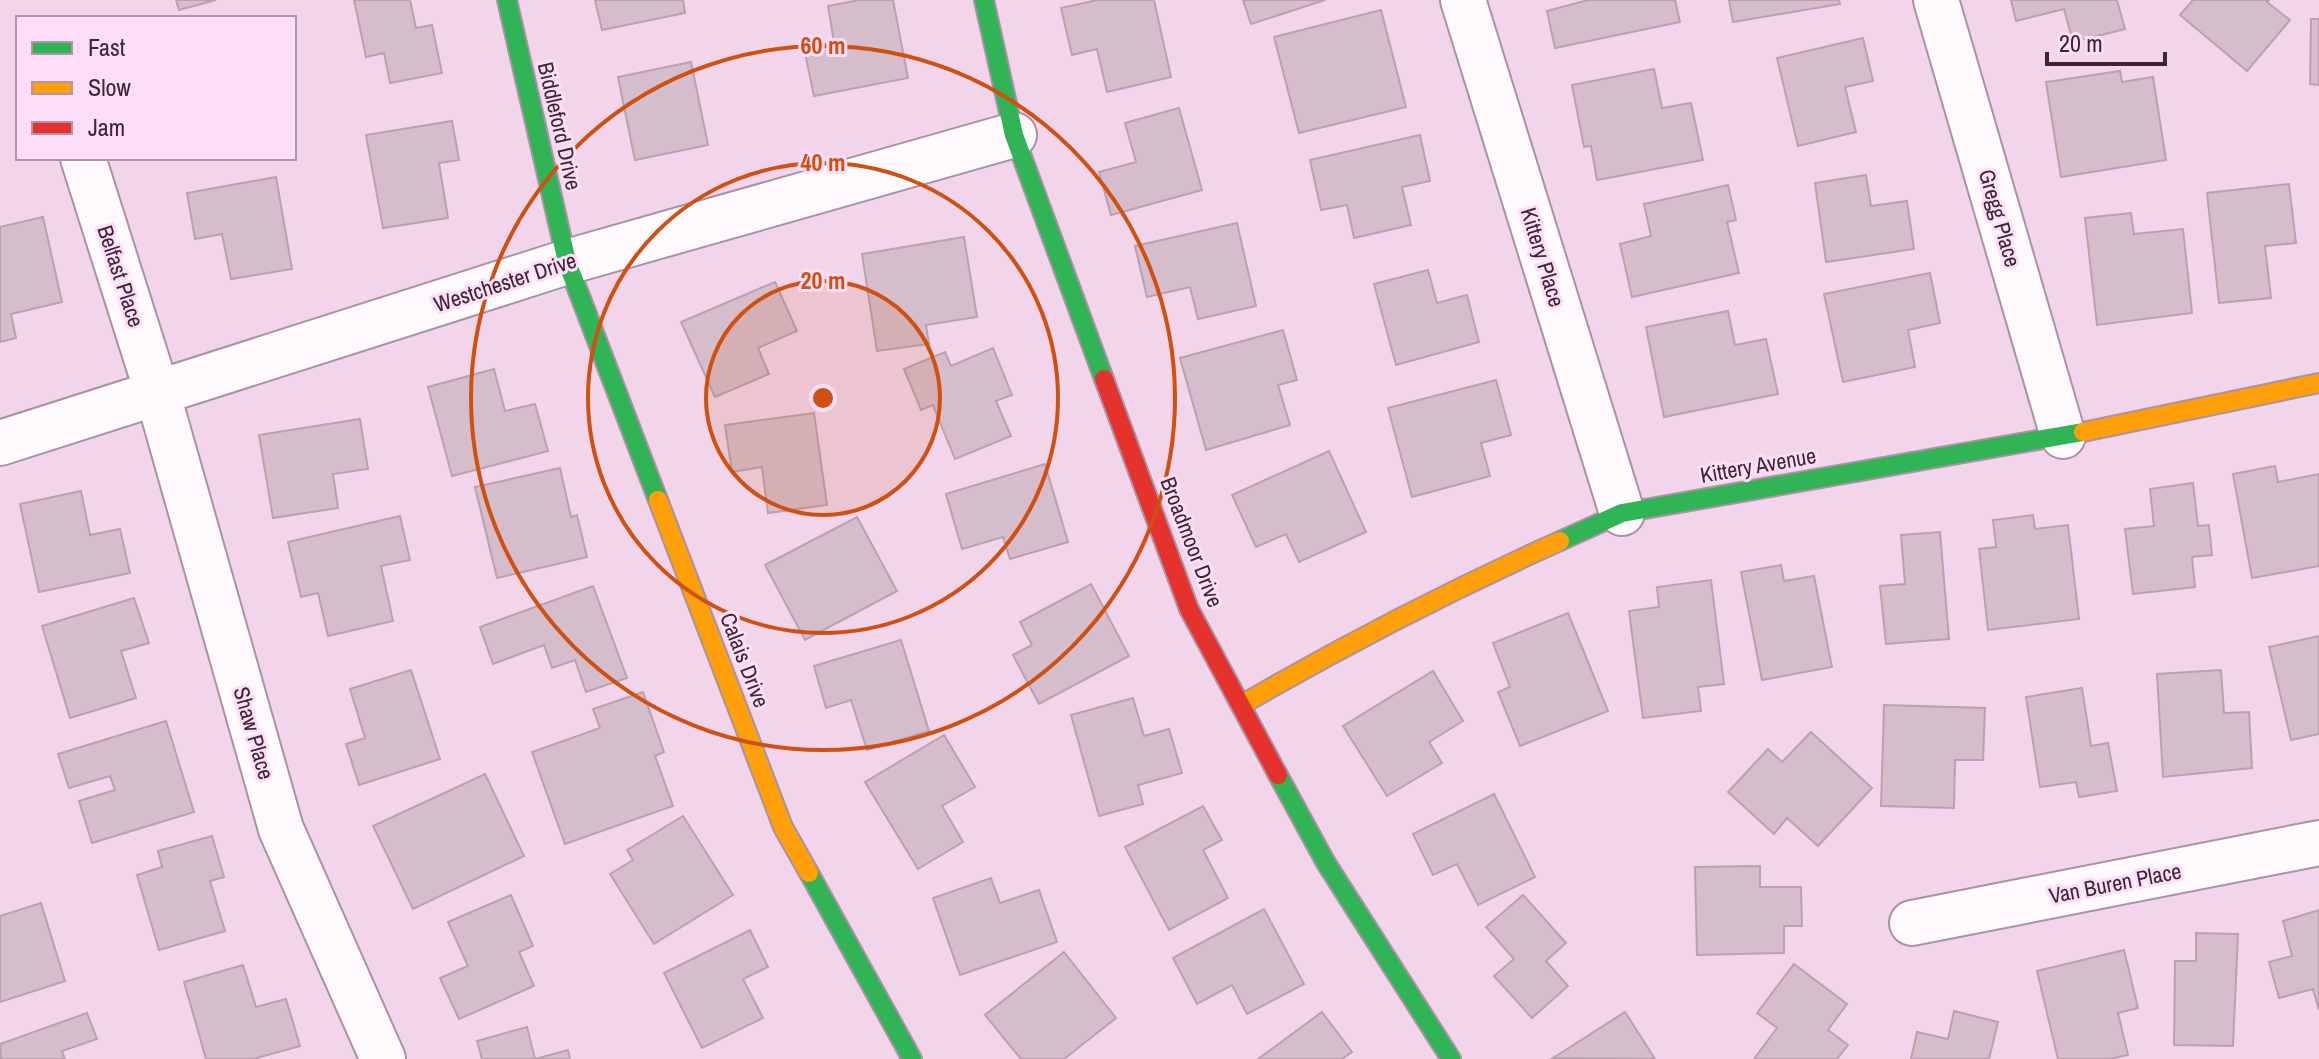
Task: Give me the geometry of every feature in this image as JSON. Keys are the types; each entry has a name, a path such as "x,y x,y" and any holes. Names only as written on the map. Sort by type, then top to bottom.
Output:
{"street":[{"name":"Biddleford Drive","path":"507,0 567,262"},
{"name":"Broadmoor Drive","path":"984,0 1014,135 1189,609 1243,704 1326,863 1451,1059"},
{"name":"Kittery Place","path":"1463,0 1622,513"},
{"name":"Gregg Place","path":"1936,0 2063,436"},
{"name":"Westchester Drive","path":"0,443 567,262 1014,135"},
{"name":"Belfast Place","path":"84,160 158,395"},
{"name":"Calais Drive","path":"567,262 783,827 912,1059"},
{"name":"Kittery Avenue","path":"1243,704 1320,659 1473,580 1622,513 2063,436 2319,383"},
{"name":"Shaw Place","path":"158,395 281,829 383,1059"},
{"name":"Van Buren Place","path":"1912,923 2319,843"}],"building":[{"path":"176,0 216,0 179,10"},
{"path":"354,0 410,0 416,28 432,25 442,73 390,83 384,53 366,57"},
{"path":"595,0 683,0 685,13 602,30"},
{"path":"859,0 893,0 908,78 814,96 804,48 834,42 828,6"},
{"path":"1097,0 1154,0 1171,77 1107,92 1097,49 1072,55 1061,8"},
{"path":"1243,0 1325,0 1251,24"},
{"path":"1588,0 1675,0 1680,22 1555,48 1547,11"},
{"path":"1729,0 1839,0 1840,4 1733,22"},
{"path":"2011,0 2117,0 2125,29 2073,42 2064,9 2016,21"},
{"path":"2193,0 2269,0 2267,2 2290,20 2247,71 2180,15"},
{"path":"1381,10 1406,107 1299,133 1274,37"},
{"path":"2311,19 2319,19 2319,85 2310,84"},
{"path":"1863,38 1873,81 1845,87 1856,132 1798,146 1777,58"},
{"path":"691,62 708,145 635,160 618,77"},
{"path":"1654,69 1662,108 1691,103 1703,160 1597,180 1591,146 1584,147 1572,85"},
{"path":"2120,71 2122,82 2153,77 2166,160 2061,177 2046,82"},
{"path":"1179,108 1202,190 1111,215 1099,172 1136,162 1125,123"},
{"path":"452,121 459,160 439,163 448,218 383,228 366,135"},
{"path":"1420,135 1430,181 1402,187 1411,225 1354,238 1347,205 1321,210 1310,160"},
{"path":"1866,175 1871,206 1907,201 1914,249 1826,262 1815,183"},
{"path":"276,177 292,269 231,279 222,234 195,239 187,193"},
{"path":"2289,184 2296,243 2265,246 2271,298 2219,303 2207,193"},
{"path":"1728,185 1736,220 1727,222 1739,273 1632,297 1620,244 1651,236 1644,204"},
{"path":"2131,213 2134,234 2183,229 2192,313 2097,325 2085,218"},
{"path":"43,217 62,302 11,314 16,338 0,342 0,227"},
{"path":"1237,223 1256,306 1198,319 1190,287 1147,297 1135,246"},
{"path":"964,237 977,317 926,325 929,344 877,351 862,254"},
{"path":"1428,270 1437,303 1467,295 1479,342 1396,365 1374,284"},
{"path":"1930,273 1940,323 1908,330 1915,367 1843,382 1824,294"},
{"path":"775,282 797,331 758,348 769,374 715,397 681,322"},
{"path":"1728,311 1735,345 1766,339 1778,394 1664,417 1646,327"},
{"path":"1283,330 1297,380 1278,385 1290,425 1206,450 1180,358"},
{"path":"993,348 1012,395 996,401 1011,436 955,459 933,405 921,410 904,369 945,352 951,366"},
{"path":"494,369 505,411 535,404 548,451 452,476 428,387"},
{"path":"1496,380 1511,435 1481,443 1490,476 1412,497 1388,408"},
{"path":"814,413 827,505 768,513 762,467 732,472 725,425"},
{"path":"360,419 368,469 333,474 338,508 273,518 259,435"},
{"path":"1329,451 1366,532 1299,562 1286,534 1256,547 1232,495"},
{"path":"1045,464 1068,542 1010,559 1003,537 962,549 946,494"},
{"path":"2275,466 2278,482 2319,474 2319,566 2252,578 2233,474"},
{"path":"560,468 571,517 577,515 587,557 497,578 475,487"},
{"path":"2193,483 2198,526 2209,525 2212,555 2192,557 2195,587 2133,594 2125,529 2154,526 2150,489"},
{"path":"81,491 90,535 120,529 130,573 39,592 20,504"},
{"path":"2033,515 2035,529 2068,525 2079,619 1988,630 1979,549 1996,547 1993,520"},
{"path":"400,516 410,560 381,566 393,621 328,636 318,593 301,597 288,542"},
{"path":"857,517 897,591 805,640 765,565"},
{"path":"1940,532 1949,639 1886,644 1880,586 1905,584 1901,535"},
{"path":"1781,565 1784,581 1814,576 1832,667 1762,680 1741,572"},
{"path":"1711,580 1724,684 1698,687 1701,711 1643,718 1629,611 1659,607 1657,587"},
{"path":"1091,584 1129,656 1039,704 1013,655 1032,645 1020,622"},
{"path":"593,586 627,678 586,692 575,660 552,668 544,645 493,664 480,627"},
{"path":"134,598 149,643 121,651 136,698 70,718 42,626"},
{"path":"1568,613 1608,711 1520,746 1498,692 1510,687 1493,643"},
{"path":"2319,636 2319,734 2291,740 2269,647"},
{"path":"901,640 929,731 867,750 851,700 826,708 814,666"},
{"path":"411,670 440,759 359,785 346,744 365,738 350,689"},
{"path":"2221,670 2224,713 2249,712 2252,768 2163,777 2157,674"},
{"path":"1433,671 1463,721 1429,742 1442,763 1387,796 1343,726"},
{"path":"2082,688 2091,746 2108,743 2117,791 2079,797 2076,782 2040,787 2026,697"},
{"path":"643,692 664,752 655,756 673,806 565,844 532,752 600,728 593,709"},
{"path":"1133,698 1144,736 1169,729 1182,773 1138,785 1143,804 1099,816 1071,715"},
{"path":"1884,705 1985,708 1983,760 1955,760 1954,808 1881,806"},
{"path":"166,721 194,812 92,843 79,801 115,790 110,776 69,788 58,754"},
{"path":"1811,732 1872,788 1818,846 1787,818 1774,834 1728,792 1768,749 1782,762"},
{"path":"944,735 975,787 942,806 963,842 918,869 865,782"},
{"path":"485,774 524,856 413,909 373,826"},
{"path":"1494,794 1535,877 1478,905 1457,864 1433,875 1413,834"},
{"path":"1203,806 1222,840 1203,850 1228,898 1169,930 1125,847"},
{"path":"683,816 733,895 654,944 610,874 633,860 627,850"},
{"path":"212,836 224,877 210,881 225,931 159,950 137,875 162,867 158,851"},
{"path":"1760,866 1760,887 1801,887 1802,926 1784,926 1784,953 1697,955 1695,867"},
{"path":"991,878 1000,903 1039,890 1057,942 960,975 933,898"},
{"path":"511,895 533,946 519,952 534,986 459,1019 440,978 468,966 448,922"},
{"path":"1523,895 1566,943 1546,961 1568,986 1532,1018 1494,976 1514,959 1486,927"},
{"path":"41,903 65,981 0,1002 0,916"},
{"path":"1264,909 1304,984 1247,1014 1232,985 1197,1004 1173,958"},
{"path":"2319,910 2319,1010 2313,989 2279,998 2269,962 2292,956 2283,921"},
{"path":"750,930 768,967 743,979 763,1018 702,1048 664,973"},
{"path":"2196,933 2238,934 2233,1046 2174,1045 2175,961 2196,961"},
{"path":"2124,950 2138,1008 2118,1013 2128,1055 2109,1059 2058,1059 2037,971"},
{"path":"1064,952 1116,1018 1064,1059 1021,1059 985,1015"},
{"path":"1794,964 1847,1004 1828,1030 1848,1045 1837,1059 1754,1059 1777,1028 1757,1013"},
{"path":"243,965 256,1007 286,999 300,1046 253,1059 206,1059 184,982"},
{"path":"1954,1011 1998,1022 1989,1059 1911,1059 1917,1032 1948,1039"},
{"path":"1322,1012 1352,1052 1342,1059 1258,1059"},
{"path":"1625,1012 1655,1059 1553,1058"},
{"path":"87,1013 97,1039 62,1051 65,1059 1,1059 0,1044"},
{"path":"527,1027 535,1059 482,1059 477,1041"},
{"path":"568,1050 570,1059 535,1059"}],"traffic: fast":[{"path":"507,0 567,262 658,500"},
{"path":"984,0 1014,135 1104,379"},
{"path":"1560,541 1622,513 2083,432"},
{"path":"1278,775 1326,863 1451,1059"},
{"path":"809,873 912,1059"}],"traffic: slow":[{"path":"2083,432 2319,383"},
{"path":"658,500 783,827 809,873"},
{"path":"1243,704 1399,618 1560,541"}],"traffic: jam":[{"path":"1104,379 1189,609 1278,775"}]}
